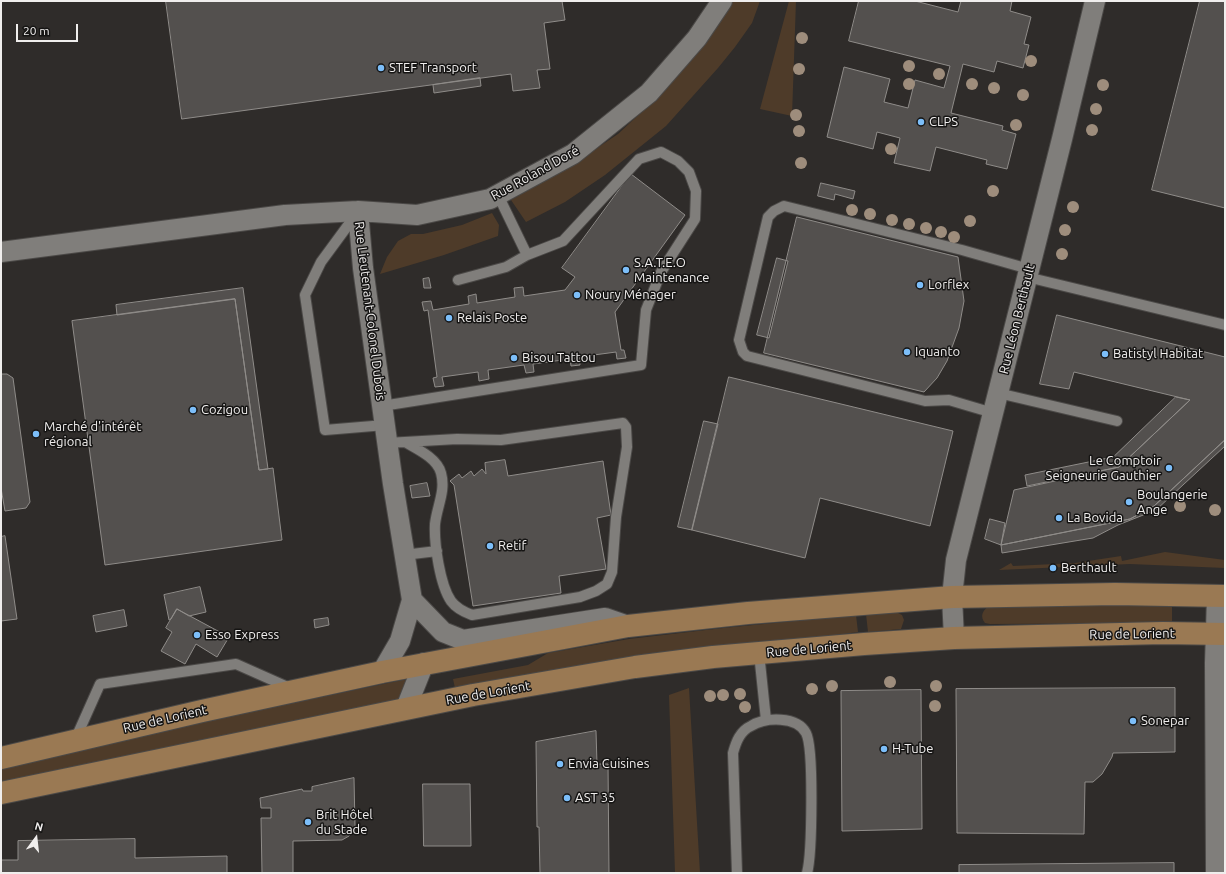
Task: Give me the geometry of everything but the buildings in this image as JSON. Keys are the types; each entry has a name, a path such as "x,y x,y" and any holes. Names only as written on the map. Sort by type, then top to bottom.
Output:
{"main road":[{"name":"Rue de Lorient","path":"1,758 296,690 424,663 628,626 764,611 952,598 1107,594 1221,596"},
{"name":"Rue de Lorient","path":"1,793 406,708 635,667 713,657 954,638 1163,633 1220,634"}],"street":[{"name":"Rue Roland Doré","path":"358,211 417,215 490,199 572,154 649,93 697,38 722,1"},
{"name":"Rue Léon Berthault","path":"954,638 952,598 956,560 1095,1"},
{"name":"Rue Lieutenant-Colonel Dubois","path":"1,252 285,215 358,211 364,268 390,429 404,555 412,600"},
{"name":"Rue de Lorient","path":"1220,634 1221,596"},
{"name":"Rue de Lorient","path":"412,600 443,632 463,640 605,618 628,626"},
{"path":"382,672 400,641 412,600"},
{"path":"1216,873 1220,824 1220,634"},
{"path":"406,708 424,663"}],"lane":[{"path":"390,429 641,365 646,310 661,272 695,219 696,191 689,172 678,161 661,152 639,159 563,241 527,255 506,267 458,280"},
{"path":"498,195 527,255"},
{"path":"993,413 949,400 925,401 747,356 743,352 739,340 768,217 774,211 784,206 962,250 1028,273 1225,325"},
{"path":"358,211 321,262 305,295 325,430 390,429 457,439 501,440 623,423 626,427 627,447 616,517 612,572 607,584 596,591 580,597 539,605 472,615 461,611 452,603 444,589 437,551 435,525 443,491 441,472 433,460 390,429"},
{"path":"998,392 1117,421"},
{"path":"404,555 437,551"},
{"path":"758,653 766,720"},
{"path":"75,741 100,684 236,664 296,690"},
{"path":"737,873 733,753 736,742 742,733 750,726 766,720 780,720 801,727 806,733 809,742 811,846 807,873"}],"shaded area":[{"path":"730,1 760,1 752,23 735,47 666,126 605,175 565,202 526,222 511,200 575,163 618,134 662,93"},
{"path":"789,1 796,1 792,116 760,109"},
{"path":"492,213 499,225 498,236 444,255 380,274 387,257 398,241 411,234 423,234 462,225"},
{"path":"1165,552 1225,560 1225,568 1130,564 999,570 1011,563 1013,566 1075,563 1121,556 1122,561"},
{"path":"1168,604 1172,607 1172,623 990,624 983,621 982,616 984,610 988,607"},
{"path":"896,612 902,615 904,620 901,629 868,632 866,614"},
{"path":"856,615 858,632 455,688 453,679 528,665 548,653 629,639"},
{"path":"412,678 402,699 1,782 1,764"},
{"path":"689,688 700,873 675,873 669,695"}],"place":[{"name":"STEF Transport","path":"381,68"},
{"name":"CLPS","path":"921,122"},
{"name":"S.A.T.E.O Maintenance","path":"626,270"},
{"name":"Lorflex","path":"920,285"},
{"name":"Noury Ménager","path":"577,295"},
{"name":"Relais Poste","path":"449,318"},
{"name":"Iquanto","path":"907,352"},
{"name":"Batistyl Habitat","path":"1105,354"},
{"name":"Bisou Tattou","path":"514,358"},
{"name":"Cozigou","path":"193,410"},
{"name":"Marché d'intérêt régional","path":"36,434"},
{"name":"Le Comptoir Seigneurie Gauthier","path":"1169,468"},
{"name":"Boulangerie Ange","path":"1129,502"},
{"name":"La Bovida","path":"1059,518"},
{"name":"Retif","path":"490,546"},
{"name":"Berthault","path":"1053,568"},
{"name":"Esso Express","path":"197,635"},
{"name":"Sonepar","path":"1133,721"},
{"name":"H-Tube","path":"884,749"},
{"name":"Envia Cuisines","path":"560,764"},
{"name":"AST 35","path":"567,798"},
{"name":"Brit Hôtel du Stade","path":"308,822"}]}
